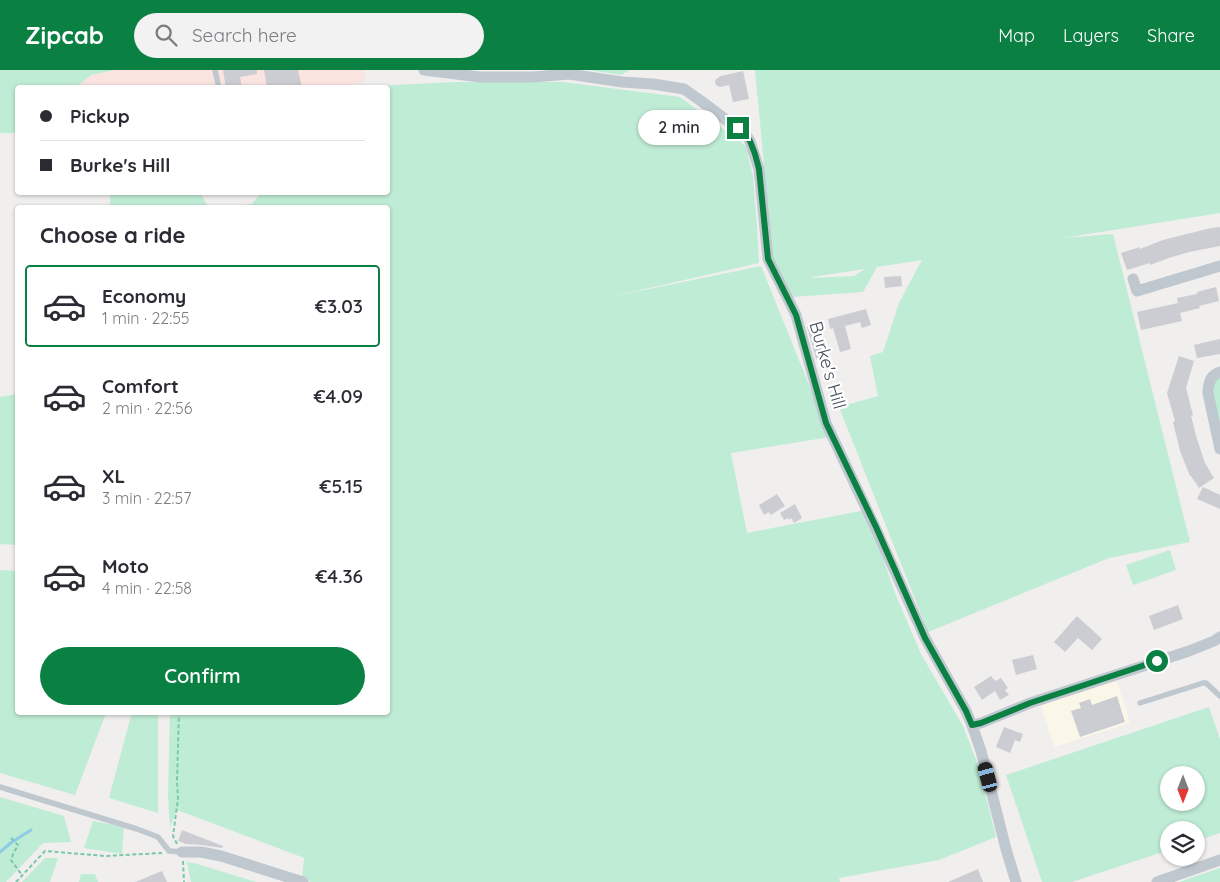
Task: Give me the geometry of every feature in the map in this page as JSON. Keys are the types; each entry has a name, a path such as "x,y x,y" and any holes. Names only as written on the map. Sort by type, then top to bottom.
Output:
{"street":[{"name":"Burke's Hill","path":"424,70 480,77 533,77 569,74 684,89 745,134 750,141 759,169 768,259 796,315 826,423 876,527 925,638 972,725 981,751 1016,882"},
{"path":"1133,279 1137,291 1220,266"},
{"path":"1220,372 1212,378 1208,385 1220,449"},
{"path":"972,725 1030,703 1188,651 1220,637"},
{"path":"182,852 201,852 221,856 303,882"},
{"path":"1157,882 1220,860"}],"lane":[{"path":"216,70 218,84"},
{"path":"1140,703 1203,683 1206,683 1220,696"},
{"path":"0,787 137,828 158,837 169,851 182,852"}],"path":[{"path":"179,715 178,799 173,836 182,852 184,882"},
{"path":"11,838 18,845 11,860 22,876"},
{"path":"16,882 45,851 105,856 163,853"}],"shaded area":[{"path":"53,70 364,70 365,81 352,85 58,85"},
{"path":"1117,681 1130,723 1054,747 1040,703"}],"green space":[{"path":"0,70 115,70 91,75 78,85 15,85 15,133 0,133"},
{"path":"588,70 629,70 621,75"},
{"path":"755,70 1220,70 1220,213 1063,238 1113,234 1190,542 1109,558 928,632 839,407 878,396 870,356 883,352 899,303 922,260 877,267 863,292 792,297 773,260","holes":["865,269 854,276 811,278"]},
{"path":"454,82 563,82 680,97 746,146 753,177 759,263 610,297 761,266 830,437 731,453 747,533 866,510 895,593 921,654 963,726 978,765 996,837 939,860 839,878 840,882 311,882 302,879 304,858 177,810 170,827 168,796 170,715 390,715 390,205 245,205 252,204 259,195 390,195 390,85"},
{"path":"110,195 202,195 208,205 110,205"},
{"path":"1220,376 1220,432 1214,405 1213,382"},
{"path":"15,394 15,545 0,544 0,397"},
{"path":"1170,550 1176,570 1133,585 1126,565"},
{"path":"0,570 15,571 15,715 105,715 75,795 0,773"},
{"path":"1209,707 1220,739 1220,833 1205,838 1205,821 1160,821 1160,853 1072,882 1042,882 1006,775"},
{"path":"131,715 158,715 158,813 109,798"},
{"path":"0,797 64,816 71,842 43,843 6,882 0,882"},
{"path":"93,821 124,827 122,854 84,848"},
{"path":"45,858 58,858 50,882 22,882"},
{"path":"187,862 194,863 256,882 191,882"},
{"path":"1220,868 1220,882 1179,882"},
{"path":"81,874 95,874 98,882 79,882"}],"building":[{"path":"223,70 257,70 257,74 240,77 241,85 226,85"},
{"path":"264,70 298,70 301,85 266,85"},
{"path":"743,71 749,99 733,102 729,85 720,87 715,82 721,76"},
{"path":"1220,227 1220,246 1189,252 1150,265 1150,263 1127,270 1121,253 1140,247 1140,249 1163,240"},
{"path":"901,276 902,286 885,288 884,277"},
{"path":"1216,287 1219,301 1180,313 1182,321 1141,330 1137,312 1178,303 1177,298 1197,294 1197,292"},
{"path":"866,309 871,325 862,328 860,322 845,326 851,349 840,352 833,328 830,329 828,319"},
{"path":"811,326 824,356 816,359 807,327"},
{"path":"1220,339 1220,354 1197,358 1194,345"},
{"path":"1179,356 1194,361 1186,388 1197,439 1205,463 1214,478 1199,488 1190,476 1180,451 1173,422 1175,421 1167,393"},
{"path":"1203,487 1220,495 1220,509 1197,499"},
{"path":"777,494 785,506 771,515 769,512 764,515 759,505"},
{"path":"795,504 802,518 794,523 791,518 784,520 780,513"},
{"path":"1178,605 1183,619 1154,630 1149,616"},
{"path":"1077,616 1102,639 1092,650 1078,638 1065,652 1054,642"},
{"path":"1033,655 1037,669 1016,675 1012,660"},
{"path":"991,676 995,681 1001,678 1008,688 1005,690 1009,695 1000,700 995,691 982,700 974,687"},
{"path":"1117,696 1125,722 1080,737 1071,711 1081,708 1079,703 1090,699 1092,705"},
{"path":"1004,727 1023,734 1020,742 1015,740 1010,753 996,747"},
{"path":"182,830 223,846 222,848 186,844 178,841"},
{"path":"978,869 983,882 948,882"},
{"path":"162,871 167,882 135,882"}],"waterway":[{"path":"0,852 31,830"}],"route":[{"path":"738,128 750,141 755,154 759,169 768,259 796,315 826,423 876,527 925,638 972,725 1030,703 1157,661"}]}
